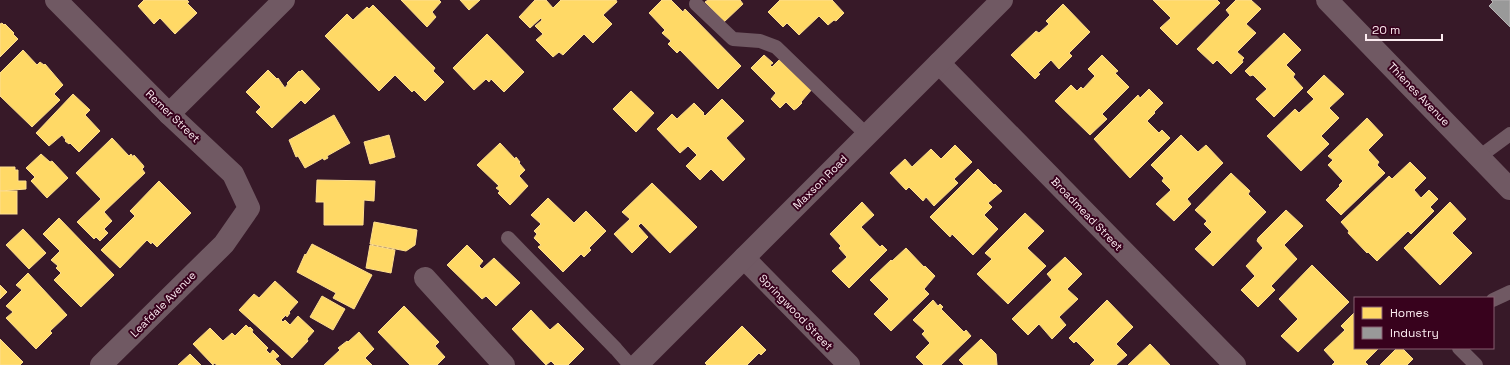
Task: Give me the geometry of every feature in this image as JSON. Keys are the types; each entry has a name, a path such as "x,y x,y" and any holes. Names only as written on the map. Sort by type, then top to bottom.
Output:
{"street":[{"name":"Remer Street","path":"56,0 169,114 233,174 249,208 224,244"},
{"path":"169,114 284,0"},
{"name":"Maxson Road","path":"637,365 1002,0"},
{"name":"Thienes Avenue","path":"1327,0 1510,189"},
{"name":"Broadmead Street","path":"939,63 1235,365"},
{"name":"Leafdale Avenue","path":"101,365 224,244"},
{"name":"Springwood Street","path":"744,258 849,365"},
{"path":"425,278 504,365"}],"lane":[{"path":"696,4 733,39 760,41 776,46 867,135"},
{"path":"1479,157 1510,134"},
{"path":"508,238 630,365"},
{"path":"1494,300 1510,292"},
{"path":"1460,349 1476,365"}],"building: Homes":[{"path":"144,0 187,0 189,2 187,3 197,13 175,34 160,18 154,24 138,6"},
{"path":"401,0 439,0 441,2 432,12 436,17 427,27"},
{"path":"460,0 480,0 469,10"},
{"path":"535,0 546,0 553,8 561,0 616,0 617,2 603,15 612,24 593,43 584,34 563,55 559,52 553,57 536,40 543,34 535,26 542,20 541,18 530,28 519,17"},
{"path":"662,0 671,0 683,12 685,9 741,66 718,89 680,50 677,53 668,44 671,41 662,33 665,30 649,13"},
{"path":"708,0 740,0 743,4 724,22 705,2"},
{"path":"780,0 832,0 844,13 836,21 834,20 828,25 819,16 799,35 787,23 783,27 768,12"},
{"path":"1153,0 1217,0 1220,3 1177,45 1160,28 1171,18"},
{"path":"1236,0 1251,0 1261,9 1246,24 1256,33 1237,52 1244,58 1242,60 1243,62 1231,74 1217,60 1213,64 1197,49 1230,15 1226,10"},
{"path":"1063,4 1090,32 1069,53 1072,56 1059,69 1051,60 1038,73 1040,74 1035,79 1011,55 1036,31 1039,33 1049,24 1046,21"},
{"path":"373,5 435,68 433,71 444,82 425,101 414,90 412,92 395,75 379,91 325,36 347,14 353,20 367,7 369,9"},
{"path":"2,23 14,33 13,34 18,39 0,57 0,24"},
{"path":"1284,33 1301,50 1286,65 1295,74 1293,77 1303,88 1274,117 1256,99 1267,89 1253,75 1250,76 1245,71"},
{"path":"487,34 524,72 504,92 491,79 489,82 486,79 474,90 453,68"},
{"path":"23,50 37,65 40,62 44,65 45,64 63,85 54,94 60,100 32,127 0,96 0,73"},
{"path":"764,55 773,63 770,65 772,67 783,56 813,88 801,102 802,103 794,110 786,102 780,108 771,99 776,93 751,68"},
{"path":"1102,55 1118,71 1115,73 1129,87 1102,114 1107,119 1090,135 1055,101 1071,85 1077,91 1081,87 1083,89 1095,76 1088,69"},
{"path":"268,70 277,79 278,78 285,88 288,84 287,83 299,71 300,72 302,70 320,89 305,104 301,100 272,128 256,112 261,107 246,92"},
{"path":"1324,75 1344,94 1329,108 1339,118 1321,136 1329,144 1301,171 1267,136 1295,109 1299,113 1314,99 1307,92"},
{"path":"1149,89 1163,103 1147,121 1159,133 1162,130 1170,138 1130,178 1094,139 1138,95 1140,98"},
{"path":"631,91 654,113 636,132 613,109"},
{"path":"73,94 90,110 85,115 100,131 79,152 70,143 69,144 65,141 66,140 62,135 49,146 36,133"},
{"path":"722,99 744,121 726,138 745,159 723,181 711,169 700,180 686,166 697,155 688,146 680,153 657,129 672,114 677,119 694,103 705,116"},
{"path":"334,115 350,143 327,156 328,158 324,160 323,158 305,168 298,156 296,157 289,140"},
{"path":"1367,118 1383,135 1368,150 1379,162 1377,165 1385,173 1341,215 1326,200 1343,181 1328,165 1333,160 1328,156"},
{"path":"389,135 395,157 370,164 364,142"},
{"path":"1181,135 1198,152 1206,145 1223,163 1187,199 1191,204 1174,221 1156,204 1171,190 1162,181 1164,178 1151,165"},
{"path":"112,138 129,156 131,154 133,157 134,155 143,165 144,167 142,169 145,173 104,212 112,221 104,229 108,233 100,241 96,237 94,239 77,222 101,199 76,173"},
{"path":"500,143 515,159 516,157 520,162 519,163 525,170 519,176 528,186 510,205 498,193 500,191 496,188 499,186 477,165"},
{"path":"955,145 972,162 954,179 958,183 934,206 926,197 923,201 909,187 906,190 890,173 905,159 912,167 931,149 941,159"},
{"path":"41,154 50,162 52,161 68,178 47,198 31,181 35,177 26,168"},
{"path":"1410,162 1426,178 1414,190 1421,198 1429,190 1438,199 1430,207 1434,211 1411,234 1408,231 1377,261 1348,233 1349,231 1341,222 1389,176 1392,179"},
{"path":"0,167 15,167 15,170 18,170 18,181 26,181 26,189 0,191"},
{"path":"978,169 1002,191 988,203 992,207 984,215 998,229 973,255 952,234 950,237 930,217"},
{"path":"1231,173 1250,191 1248,194 1266,212 1213,266 1195,249 1212,232 1204,224 1207,221 1195,210"},
{"path":"317,180 375,181 374,201 364,200 363,225 324,225 324,202 316,202"},
{"path":"159,181 191,213 157,247 152,242 151,244 147,240 120,268 101,250 135,216 130,211"},
{"path":"652,183 697,227 670,253 641,223 638,226 648,237 632,253 614,234 630,219 622,212"},
{"path":"0,191 17,191 17,214 0,214"},
{"path":"548,198 574,223 586,211 606,231 589,248 591,250 584,257 581,254 563,272 538,247 541,245 534,238 537,234 534,231 541,224 531,215"},
{"path":"862,202 874,215 861,227 880,247 882,245 887,250 849,288 832,271 847,257 839,248 841,246 830,234"},
{"path":"1450,202 1466,219 1452,233 1472,253 1440,285 1404,248"},
{"path":"1286,210 1303,226 1284,245 1297,259 1271,286 1275,290 1258,307 1241,290 1255,276 1246,266 1263,248 1257,241 1258,238"},
{"path":"1025,213 1044,231 1027,248 1046,266 1008,304 977,274 992,259 985,253"},
{"path":"59,218 114,275 81,307 54,280 61,273 56,268 58,266 51,260 60,251 43,234"},
{"path":"374,222 417,230 415,245 406,251 370,244"},
{"path":"23,229 46,253 29,269 6,245"},
{"path":"312,244 372,275 354,309 333,298 336,293 297,272 305,254 306,255"},
{"path":"370,245 395,250 391,273 366,268"},
{"path":"467,245 483,261 479,266 482,269 494,258 520,283 496,306 486,296 482,299 447,265"},
{"path":"906,248 935,276 924,289 929,294 891,331 874,314 889,299 870,280"},
{"path":"1065,257 1082,274 1067,289 1078,299 1059,317 1066,325 1052,339 1039,324 1028,335 1012,319 1052,280 1047,274"},
{"path":"1312,265 1349,302 1298,352 1281,336 1298,319 1279,299"},
{"path":"28,273 67,315 50,331 52,333 36,349 6,318 13,312 6,306 22,290 16,285"},
{"path":"275,281 298,302 289,312 290,313 287,317 286,315 281,320 283,322 285,320 290,325 298,316 314,331 307,339 308,341 292,358 239,310 254,294 259,298"},
{"path":"0,285 7,292 0,299"},
{"path":"322,296 345,309 333,330 310,317"},
{"path":"933,300 938,306 940,304 943,307 941,309 964,332 966,330 971,336 941,365 924,365 916,357 930,343 922,334 925,331 913,320"},
{"path":"1107,300 1133,327 1116,344 1127,355 1116,365 1090,365 1095,360 1076,341 1074,343 1069,338"},
{"path":"404,306 439,342 435,346 445,357 437,365 410,365 378,332"},
{"path":"531,310 550,330 558,323 584,349 568,365 555,365 551,361 546,365 512,329"},
{"path":"1354,313 1354,349 1378,349 1365,362 1368,365 1332,365 1335,362 1324,350 1345,330 1341,326"},
{"path":"246,325 253,330 252,332 268,348 266,350 270,354 273,350 279,356 275,359 281,365 217,365 214,363 213,365 193,344 210,328 223,341 232,333 235,336"},
{"path":"742,326 766,350 761,355 759,353 747,365 707,365 705,363"},
{"path":"359,332 374,349 365,358 372,365 324,365 340,350 338,348 347,341 348,342"},
{"path":"0,339 23,362 20,365 0,365"},
{"path":"981,339 996,354 997,365 964,365 959,360"},
{"path":"1150,344 1170,365 1128,365"},
{"path":"1396,349 1403,349 1413,359 1407,365 1380,365"},
{"path":"190,354 201,365 178,365"}],"building: Industry":[{"path":"1491,0 1510,0 1510,27 1489,6 1493,2"}]}
